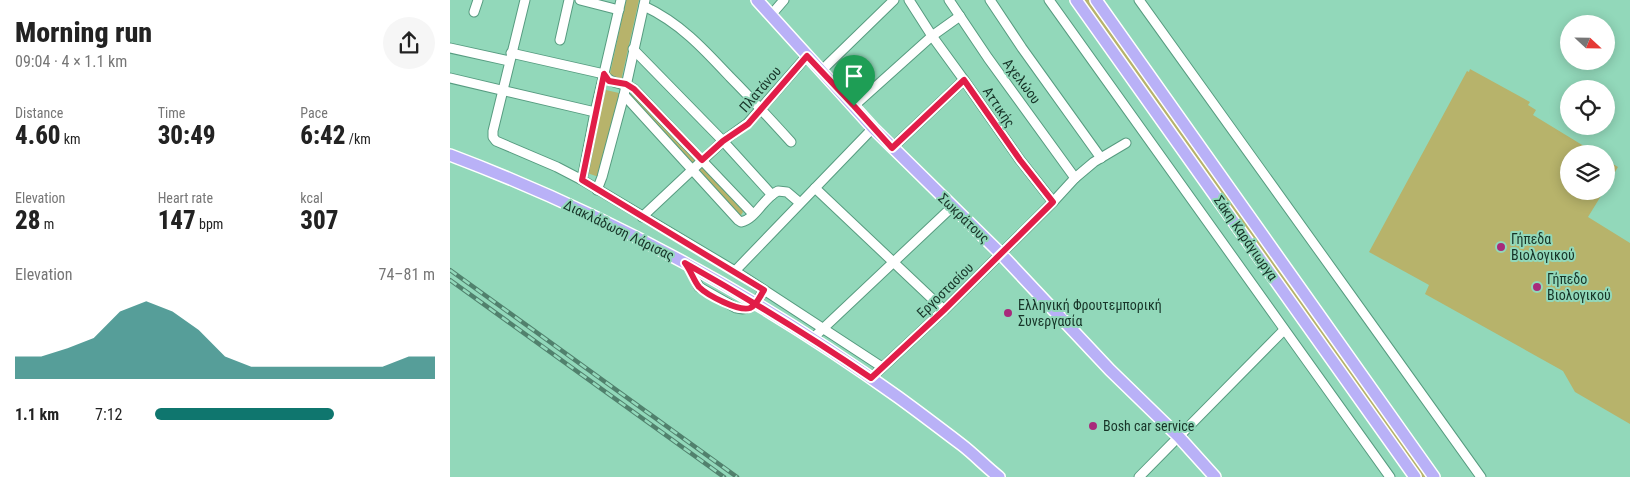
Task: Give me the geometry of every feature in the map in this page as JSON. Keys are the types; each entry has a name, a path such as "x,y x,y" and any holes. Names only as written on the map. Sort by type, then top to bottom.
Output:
{"main road":[{"name":"Σωκράτους","path":"757,0 892,148 1001,254 1110,370 1179,437 1215,477"},
{"name":"Σάκη Καράγιωργα","path":"1076,0 1415,477"},
{"name":"Σάκη Καράγιωργα","path":"1096,0 1434,477"},
{"name":"Διακλάδωση Λάρισας","path":"450,155 571,206 685,263 756,304 871,378 950,436 999,477"}],"street":[{"path":"474,12 478,0"},
{"path":"525,0 493,131 493,137 496,142 582,180 735,271 882,367"},
{"path":"560,40 569,0"},
{"path":"580,0 618,10"},
{"path":"582,180 595,112 621,0"},
{"path":"771,15 784,0"},
{"path":"821,71 894,0"},
{"name":"Αττικής","path":"909,0 932,36 1020,160 1053,202"},
{"name":"Αχελώου","path":"949,0 988,58 1075,178"},
{"path":"990,0 1101,158"},
{"path":"1049,0 1390,477"},
{"path":"1139,0 1289,210 1349,290 1481,477"},
{"path":"597,190 602,178 624,95 644,3 683,30 791,142"},
{"path":"854,106 932,36 960,16"},
{"path":"450,48 604,74 609,81 626,84 634,89 753,214"},
{"path":"633,50 723,141 772,195"},
{"name":"Πλατάνου","path":"642,216 723,141 742,128 761,110 807,56"},
{"path":"450,78 595,112"},
{"path":"892,148 964,80"},
{"path":"624,95 735,218 741,222 748,220 778,191 787,192 800,203"},
{"path":"735,271 873,128"},
{"name":"Εργοστασίου","path":"871,378 944,310 1075,178 1101,158 1126,143"},
{"path":"815,188 944,310"},
{"path":"812,339 952,207"},
{"path":"756,304 764,290"},
{"path":"1139,477 1284,330"}],"shaded area":[{"path":"626,0 639,0 621,81 609,78"},
{"path":"1083,0 1089,0 1428,477 1422,477"},
{"name":"Γήπεδα Βιολογικού","path":"1470,69 1530,102 1528,105 1536,110 1533,115 1560,131 1560,135 1566,135 1582,145 1560,145 1560,200 1598,200 1588,217 1630,243 1630,424 1575,392 1563,371 1425,294 1429,285 1369,252 1467,71 1469,72"},
{"path":"606,90 619,93 599,177 587,173"},
{"path":"633,93 695,159 695,162 692,164 629,95"},
{"path":"703,168 742,210 741,215 739,216 698,170"}],"railway":[{"path":"450,270 737,477"},
{"path":"450,280 724,477"}],"place":[{"name":"Γήπεδα Βιολογικού","path":"1501,247"},
{"name":"Γήπεδο Βιολογικού","path":"1537,287"},
{"name":"Ελληνική Φρουτεμπορική Συνεργασία","path":"1008,313"},
{"name":"Bosh car service","path":"1093,426"}],"route":[{"path":"854,106 807,56 748,124 723,141 702,160 634,89 626,84 609,81 604,74 582,180 764,290 756,304 747,309 736,308 704,291 699,287 685,263 756,304 871,378 944,310 1053,202 1020,160 964,80 892,148 854,106"}]}
